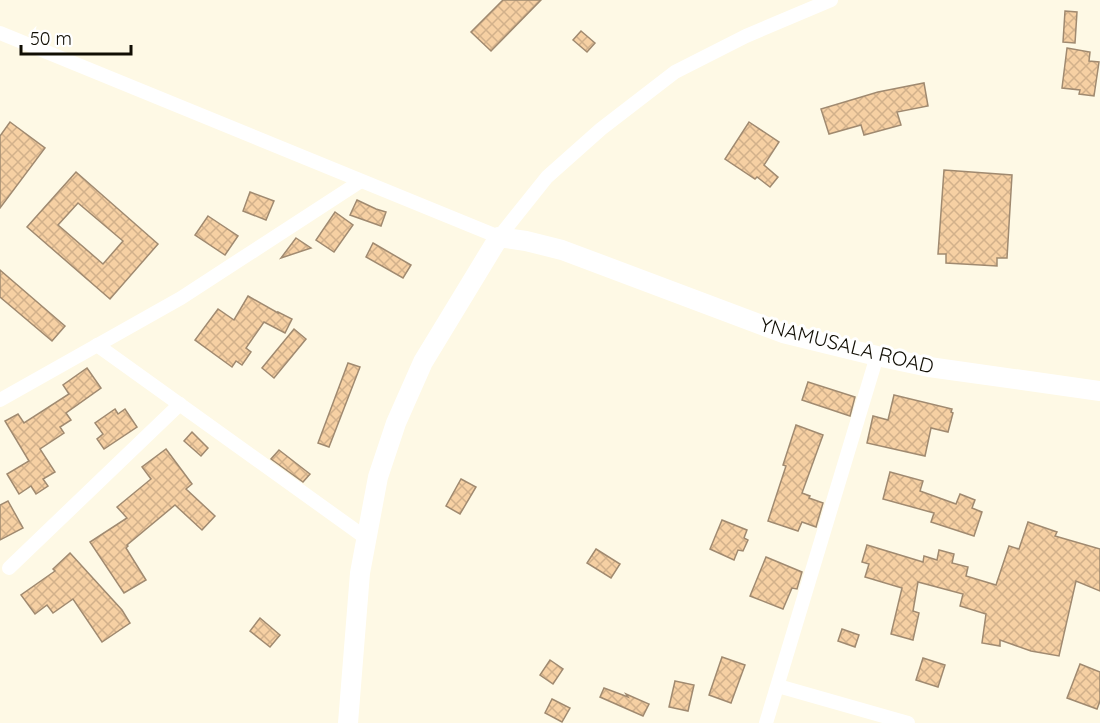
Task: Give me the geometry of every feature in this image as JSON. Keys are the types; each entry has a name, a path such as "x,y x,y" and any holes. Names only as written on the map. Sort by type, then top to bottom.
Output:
{"main road":[{"name":"YNAMUSALA ROAD","path":"499,237 562,250 783,333 929,367 1100,391"},
{"path":"348,723 360,573 378,477 396,423 423,362 499,237"}],"street":[{"path":"0,33 499,237 547,177 600,129 675,72 746,36 831,0"},
{"path":"0,400 181,298 361,181"},
{"path":"97,345 366,538"},
{"path":"766,723 877,356"},
{"path":"9,568 180,404"},
{"path":"778,686 908,723"}],"building":[{"path":"503,0 541,0 491,51 471,32"},
{"path":"1065,11 1077,12 1075,43 1063,42"},
{"path":"581,31 595,43 587,52 573,40"},
{"path":"1067,48 1090,52 1089,61 1099,62 1094,96 1079,94 1080,90 1062,88"},
{"path":"924,83 928,106 897,112 901,125 864,135 861,125 829,134 821,109 878,92"},
{"path":"10,122 45,148 0,208 0,136"},
{"path":"749,122 779,142 764,165 778,177 770,187 725,159"},
{"path":"944,170 1012,175 1007,258 997,258 997,266 946,263 946,254 938,254"},
{"path":"76,172 158,244 110,299 27,227","holes":["78,203 123,241 103,264 58,225"]},
{"path":"250,192 274,201 266,220 243,211"},
{"path":"357,200 386,212 381,226 350,215"},
{"path":"335,212 353,225 334,252 316,240"},
{"path":"208,216 238,236 225,255 195,235"},
{"path":"296,238 311,248 281,258"},
{"path":"373,243 411,265 403,278 366,257"},
{"path":"0,270 65,326 52,341 0,297"},
{"path":"248,296 292,319 285,333 264,322 246,348 251,352 242,365 236,361 232,367 195,340 218,309 234,320"},
{"path":"294,329 306,339 274,378 262,368"},
{"path":"348,363 360,367 329,447 318,443"},
{"path":"87,368 101,388 66,413 71,420 60,427 64,433 40,449 55,472 43,479 48,486 36,494 31,486 19,494 7,474 29,461 5,421 18,414 24,423 69,394 63,385"},
{"path":"808,382 855,397 850,416 802,400"},
{"path":"894,395 952,409 948,432 931,428 925,456 867,443 873,416 888,420"},
{"path":"115,409 118,414 125,409 137,427 104,449 97,439 103,434 95,423"},
{"path":"796,425 823,435 802,493 823,503 816,527 802,522 798,531 768,521 786,466 783,465"},
{"path":"192,432 208,448 201,456 184,441"},
{"path":"166,449 192,484 186,489 215,516 202,530 175,505 127,545 126,548 146,580 124,593 90,542 127,518 117,507 151,479 142,467"},
{"path":"279,450 310,474 303,482 271,459"},
{"path":"890,472 923,481 920,491 956,504 960,494 975,500 972,508 982,512 974,536 931,522 934,513 883,499"},
{"path":"461,479 476,487 460,514 446,506"},
{"path":"8,501 23,528 0,540 0,505"},
{"path":"722,520 747,530 744,538 748,540 743,551 738,550 734,560 710,549"},
{"path":"1028,522 1057,532 1055,536 1100,549 1100,591 1076,581 1059,656 1031,651 1000,640 1000,646 982,643 986,614 960,606 963,594 918,582 913,611 919,613 913,640 891,634 902,588 865,577 869,564 862,562 867,545 923,562 924,556 937,560 939,550 954,554 952,563 968,567 966,576 996,585 1009,546 1019,549"},
{"path":"596,549 620,564 611,578 587,563"},
{"path":"70,553 122,610 130,623 102,642 73,599 53,613 47,605 35,614 21,595 55,571 53,569"},
{"path":"766,557 802,572 797,589 792,588 783,609 750,596"},
{"path":"260,618 280,635 270,647 250,631"},
{"path":"842,629 859,635 855,647 838,641"},
{"path":"722,657 745,665 731,703 709,695"},
{"path":"923,658 945,665 938,687 916,680"},
{"path":"550,660 563,669 553,684 540,675"},
{"path":"1080,664 1100,672 1100,701 1097,709 1067,698"},
{"path":"675,681 694,685 688,711 669,707"},
{"path":"604,688 649,704 643,716 600,697"},
{"path":"552,699 570,708 562,722 545,713"}]}
